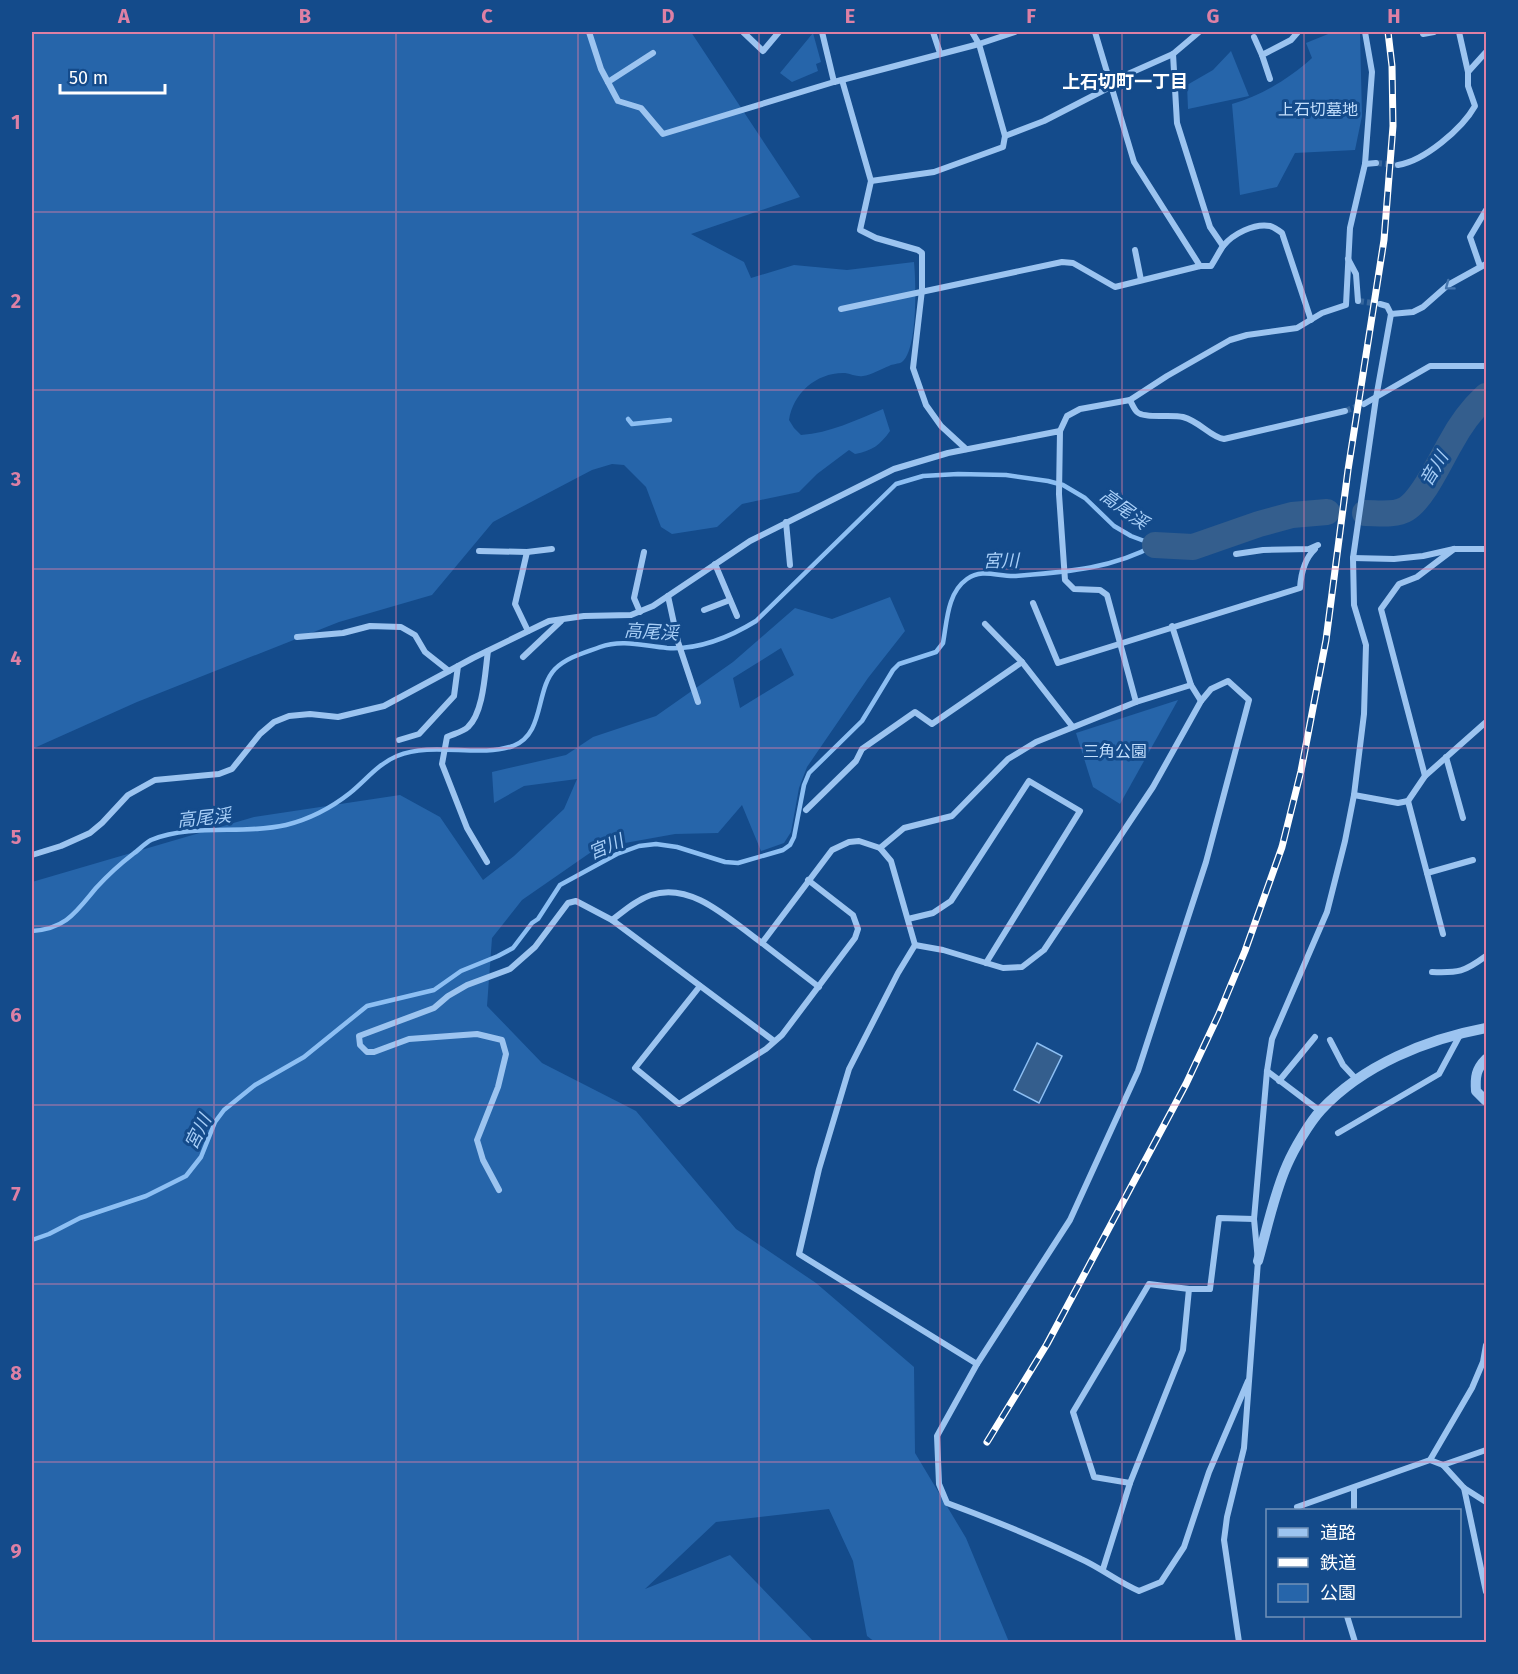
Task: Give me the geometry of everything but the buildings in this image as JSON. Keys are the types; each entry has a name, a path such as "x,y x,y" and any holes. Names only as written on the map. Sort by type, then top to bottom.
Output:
{"street":[{"path":"589,32 601,69 618,101 641,108 663,134 834,82 1016,32"},
{"path":"743,32 763,51 779,32"},
{"path":"822,32 834,82"},
{"path":"933,32 940,53"},
{"path":"871,181 934,172 1003,147 1005,136 979,44 972,32"},
{"path":"1095,32 1134,162 1200,266"},
{"path":"1005,136 1044,121 1111,84 1173,54 1199,32"},
{"path":"1262,55 1291,40 1298,32"},
{"path":"1136,702 1107,595 1100,590 1074,589 1065,580 1059,494 1060,431 1067,416 1080,409 1130,400 1230,340 1247,335 1297,328 1322,313 1346,305 1350,228 1365,164 1372,72 1365,32"},
{"path":"1423,34 1434,32"},
{"path":"1398,165 1406,164 1433,148 1467,119 1475,106 1468,86 1468,72 1459,32"},
{"path":"1254,37 1270,79"},
{"path":"1468,72 1486,52"},
{"path":"608,82 653,53"},
{"path":"1173,54 1177,123 1210,227 1223,246"},
{"path":"842,80 871,181 860,230 876,238 918,250 922,254 922,290 913,362 916,378 926,405 941,426 966,449"},
{"path":"1365,164 1376,163"},
{"path":"1390,314 1413,312 1423,307 1448,285 1483,265 1470,237 1486,210"},
{"path":"841,309 1062,262 1073,263 1115,287 1200,266 1211,266 1223,246 1241,232 1271,226 1282,233 1311,320"},
{"path":"1135,249 1142,280"},
{"path":"1347,256 1356,274 1358,301"},
{"path":"1239,1642 1224,1540 1227,1517 1244,1448 1258,1261 1254,1219 1267,1071 1272,1039 1327,912 1346,841 1354,795 1364,714 1366,645 1354,605 1353,558 1390,314 1387,306 1380,304"},
{"path":"1365,404 1430,366 1486,366"},
{"path":"1130,400 1135,411 1142,415 1181,417 1198,423 1213,435 1224,439 1345,411"},
{"path":"32,855 61,846 90,833 128,795 155,780 219,774 232,769 260,734 274,722 289,716 310,714 338,717 384,706 449,670 549,621 584,616 631,615 640,612 750,541 894,469 966,449 1060,431"},
{"path":"786,522 790,565"},
{"path":"1033,603 1058,663 1299,588 1307,559 1316,547 1236,554"},
{"path":"479,551 527,552 552,549"},
{"path":"1353,558 1394,559 1423,556 1454,549 1486,549"},
{"path":"1425,776 1381,609 1399,584 1418,577 1454,549"},
{"path":"527,552 515,604 528,631"},
{"path":"640,612 634,598 644,552"},
{"path":"715,564 737,616"},
{"path":"668,596 678,642 698,702"},
{"path":"704,610 730,600"},
{"path":"523,657 561,621"},
{"path":"985,624 1022,662 1072,726"},
{"path":"297,637 343,633 370,626 401,627 415,635 426,652 449,670"},
{"path":"1172,626 1191,686 1201,701"},
{"path":"487,862 467,828 442,764 447,737 468,728 475,717 481,699 488,651"},
{"path":"806,810 856,761 862,749 915,712 932,724 1022,662"},
{"path":"399,740 418,734 453,696 458,666"},
{"path":"915,945 943,950 1003,968 1022,967 1044,950 1153,787 1210,689 1228,681 1249,700 1206,862 1138,1071 1070,1220 977,1364 937,1436 939,1484 947,1503 1039,1538 1103,1569 1122,1584 1139,1591 1161,1582 1184,1547 1209,1472 1248,1381"},
{"path":"880,848 904,828 952,816 1008,759 1036,742 1136,702 1191,686"},
{"path":"1354,795 1398,803 1408,801 1425,776 1486,722"},
{"path":"1446,757 1463,818"},
{"path":"908,919 933,912 951,901 1029,781 1080,811 986,963"},
{"path":"1408,801 1443,934"},
{"path":"762,943 832,850 849,842 859,841 880,848 891,861 915,945 898,973 849,1069 819,1169 799,1254 977,1364"},
{"path":"1427,873 1473,860"},
{"path":"700,986 636,1068 679,1104 766,1049 782,1035 855,938 858,929 853,915 808,880"},
{"path":"612,920 631,905 663,892 677,892 694,897 762,943 819,987"},
{"path":"500,1190 483,1160 477,1140 498,1087 506,1054 502,1040 477,1034 409,1040 374,1052 366,1052 360,1045 359,1036 434,1008 448,996 467,986 510,969 536,947 568,903 576,901 612,920 774,1041"},
{"path":"1432,972 1456,972 1471,967 1486,956"},
{"path":"1258,1261 1287,1165 1320,1111 1356,1079 1423,1045 1486,1028"},
{"path":"1338,1133 1440,1074 1461,1033"},
{"path":"1279,1081 1315,1037"},
{"path":"1330,1040 1343,1065 1356,1079"},
{"path":"1486,1059 1478,1066 1475,1078 1476,1091 1486,1101"},
{"path":"1267,1071 1320,1111"},
{"path":"1130,1483 1094,1477 1073,1412 1149,1284 1210,1289 1219,1218 1254,1219"},
{"path":"1103,1569 1130,1483 1183,1350 1189,1289"},
{"path":"1297,1507 1430,1460 1472,1388 1483,1362 1486,1345"},
{"path":"1443,1465 1486,1450"},
{"path":"1430,1460 1443,1465 1464,1488 1486,1502"},
{"path":"1354,1488 1354,1509"},
{"path":"1464,1488 1486,1592"},
{"path":"1347,1617 1355,1642"}],"green space":[{"path":"32,32 691,32 800,197 691,234 744,262 751,278 794,265 847,270 914,262 913,330 911,344 902,362 866,375 835,374 816,380 795,401 789,420 801,435 812,434 843,425 883,409 890,431 879,444 871,449 855,454 849,450 817,474 799,492 742,504 717,527 672,534 661,527 646,487 624,465 612,464 592,470 493,522 432,595 339,622 137,702 32,749"},
{"name":"上石切墓地","path":"1333,32 1360,33 1362,116 1355,150 1295,153 1277,187 1240,195 1232,104 1275,86 1312,58 1306,43"},
{"path":"813,33 821,62 816,64 818,71 792,82 780,73"},
{"path":"1231,51 1249,96 1188,109 1187,85 1213,70"},
{"path":"890,597 905,631 868,678 807,767 799,788 791,832 784,843 761,851 742,805 718,833 675,834 597,848 522,900 492,938 487,1006 542,1063 636,1111 736,1229 816,1283 914,1367 915,1453 966,1538 1009,1642 875,1642 867,1636 853,1561 829,1509 716,1522 645,1589 730,1555 814,1642 32,1642 32,882 254,817 400,795 440,817 483,880 514,856 564,809 577,779 524,786 494,803 492,772 566,755 593,737 656,716 733,662 795,608 832,619","holes":["781,648 794,675 740,708 733,678"]},
{"name":"三角公園","path":"1178,700 1120,804 1093,787 1076,733"}],"shaded area":[{"path":"1037,1043 1062,1056 1039,1103 1014,1090"}],"waterway":[{"name":"音川","path":"1365,513 1397,513 1412,504 1431,479 1462,425 1486,396"},
{"path":"628,419 632,424 670,420"},
{"name":"高尾渓","path":"32,931 54,927 69,918 109,875 151,840 184,832 269,828 295,823 320,812 350,793 384,763 411,752 440,749 485,751 513,746 530,732 544,688 555,669 576,656 600,647 617,644 667,648 691,647 736,632 756,621 896,484 923,476 958,474 1006,475 1048,481 1063,485 1085,498 1114,526 1131,536 1155,545"},
{"name":"音川","path":"1155,545 1193,547 1292,515 1327,512"},
{"name":"宮川","path":"32,1240 80,1218 146,1196 186,1176 201,1157 215,1122 224,1110 255,1085 304,1057 367,1006 434,990 461,971 513,948 532,923 538,919 560,885 617,854 639,846 656,844 677,847 725,862 738,863 783,850 790,845 794,837 804,785 809,773 862,721 899,664 936,652 943,643 947,617 955,592 967,579 985,573 1016,576 1088,568 1122,559 1155,545"}],"tunnel":[{"path":"1376,163 1398,165"},
{"path":"1358,301 1380,304"},
{"path":"1345,411 1364,404"}],"railway":[{"path":"987,1442 1047,1344 1186,1084 1245,951 1282,847 1301,771 1326,640 1348,470 1384,240 1393,126 1392,66 1388,32"}],"district":[{"name":"上石切町一丁目","path":"1125,82"}]}
